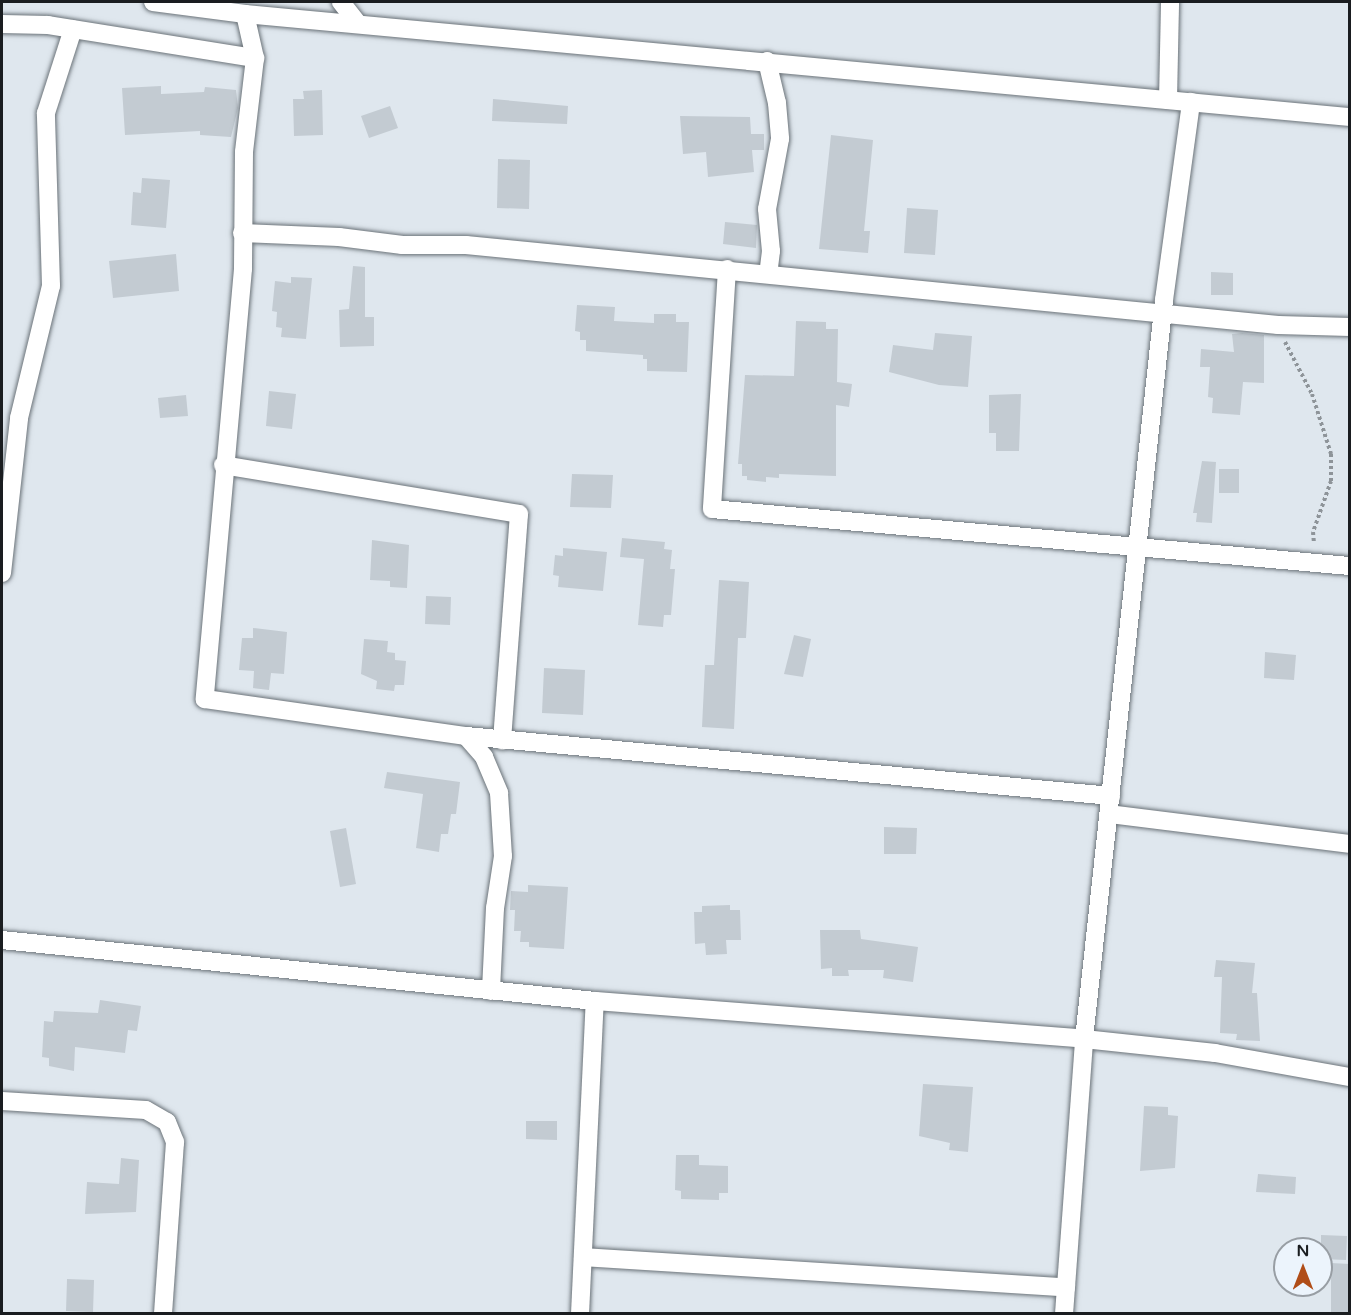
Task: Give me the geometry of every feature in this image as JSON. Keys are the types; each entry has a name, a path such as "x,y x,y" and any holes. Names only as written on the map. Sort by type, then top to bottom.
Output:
{"street":[{"path":"153,2 245,14 1350,117"},
{"path":"341,2 358,24"},
{"path":"1168,100 1170,2"},
{"path":"245,14 255,58 244,152 242,280 223,465 205,699 466,736 1110,805 1350,844"},
{"path":"2,24 73,29 255,58"},
{"path":"2,573 19,418 51,286 46,113 73,29"},
{"path":"767,61 777,104 780,139 767,209 771,251 768,274"},
{"path":"1064,1314 1084,1039 1163,314 1191,102"},
{"path":"242,233 339,237 402,245 466,245 1278,325 1350,327"},
{"path":"727,269 712,509 1314,565 1350,566"},
{"path":"223,465 519,514 502,740"},
{"path":"466,736 484,758 499,793 503,856 495,908 491,991"},
{"path":"2,940 595,1001 1084,1039 1215,1053 1350,1077"},
{"path":"580,1314 595,1001"},
{"path":"2,1101 146,1110 166,1122 175,1142 163,1314"},
{"path":"583,1257 1066,1287"}],"path":[{"path":"1278,325 1293,363 1312,394 1331,454 1331,481 1313,532 1314,565"}],"building":[{"path":"161,86 161,94 204,92 205,87 236,90 238,108 231,137 200,135 200,131 125,135 122,88"},
{"path":"322,90 323,135 294,136 293,99 304,99 303,91"},
{"path":"493,99 568,106 567,124 492,121"},
{"path":"390,106 398,128 369,138 361,116"},
{"path":"680,116 750,117 751,134 764,134 764,150 752,150 754,172 708,177 706,152 683,154"},
{"path":"831,135 873,140 864,231 870,231 868,253 819,249"},
{"path":"498,159 530,160 529,209 497,208"},
{"path":"142,178 170,180 166,228 131,225 133,192 141,193"},
{"path":"907,208 938,210 935,255 904,253"},
{"path":"725,222 757,225 756,248 723,244"},
{"path":"176,254 179,291 113,298 109,261"},
{"path":"353,266 365,267 365,317 374,317 374,346 340,347 339,310 349,309"},
{"path":"1211,272 1233,273 1233,295 1211,295"},
{"path":"291,277 312,278 306,339 281,337 282,328 276,327 277,312 272,311 275,281 291,283"},
{"path":"577,305 615,307 614,321 654,323 654,314 676,314 676,322 689,322 687,372 647,371 647,359 643,359 643,355 586,351 586,340 580,340 580,332 575,331"},
{"path":"796,321 826,322 826,329 838,329 837,382 852,384 849,407 836,405 836,476 779,474 779,478 766,477 766,482 747,480 747,476 742,476 742,464 738,464 745,375 794,376"},
{"path":"935,333 972,336 968,387 939,385 889,372 893,345 933,350"},
{"path":"1232,334 1264,335 1264,383 1243,382 1240,415 1212,413 1213,398 1208,397 1210,367 1200,367 1201,349 1234,352"},
{"path":"269,391 296,394 292,429 266,426"},
{"path":"1021,394 1019,451 996,451 996,433 989,433 989,395"},
{"path":"186,395 188,416 160,418 158,398"},
{"path":"1202,461 1216,462 1212,523 1196,522 1197,513 1193,513"},
{"path":"1219,469 1239,469 1239,493 1219,493"},
{"path":"572,474 613,475 611,508 570,507"},
{"path":"622,538 665,542 664,549 672,550 670,569 675,569 671,615 664,615 663,627 638,625 644,559 620,557"},
{"path":"372,540 409,545 407,588 390,587 390,581 370,580"},
{"path":"563,548 607,552 603,591 558,587 559,576 553,575 555,555 563,556"},
{"path":"719,580 749,582 746,638 738,638 734,729 702,727 705,665 714,665"},
{"path":"426,596 451,597 450,625 425,624"},
{"path":"253,628 287,632 284,674 271,673 269,690 253,688 254,671 239,670 242,638 253,638"},
{"path":"794,635 811,639 803,677 784,674"},
{"path":"364,639 388,641 387,652 395,653 395,660 406,661 404,685 395,685 394,691 376,689 377,681 361,674"},
{"path":"1265,652 1296,655 1294,680 1264,678"},
{"path":"544,668 585,670 583,715 542,713"},
{"path":"387,772 460,782 456,814 451,814 448,834 441,834 439,852 416,848 423,794 384,788"},
{"path":"884,827 917,828 916,854 884,854"},
{"path":"346,828 356,884 340,887 330,831"},
{"path":"528,885 568,887 564,949 529,947 529,942 520,942 521,931 514,931 515,910 510,910 511,891 528,892"},
{"path":"730,905 730,910 740,910 741,940 726,940 727,954 706,955 705,943 695,944 694,912 702,912 702,906"},
{"path":"820,930 860,930 861,939 918,947 913,982 883,978 884,970 848,970 849,976 832,976 832,968 821,969"},
{"path":"1216,960 1255,963 1252,993 1257,993 1260,1041 1236,1040 1237,1034 1220,1033 1222,977 1214,977"},
{"path":"100,1000 141,1006 137,1031 128,1030 125,1053 75,1047 74,1071 49,1066 49,1058 42,1057 44,1021 53,1022 54,1011 98,1013"},
{"path":"923,1084 973,1087 968,1152 949,1150 950,1143 919,1136"},
{"path":"1144,1106 1168,1107 1168,1115 1178,1116 1175,1168 1140,1171"},
{"path":"526,1121 557,1121 557,1140 526,1139"},
{"path":"676,1155 699,1155 699,1165 728,1166 728,1193 719,1193 719,1200 681,1199 681,1191 675,1190"},
{"path":"121,1158 139,1160 136,1212 85,1214 87,1182 119,1184"},
{"path":"1258,1174 1296,1177 1295,1194 1256,1192"},
{"path":"1321,1235 1347,1236 1346,1260 1333,1259 1333,1237 1321,1237"},
{"path":"1333,1263 1350,1264 1350,1314 1331,1314"},
{"path":"67,1279 94,1280 93,1312 66,1311"}]}
